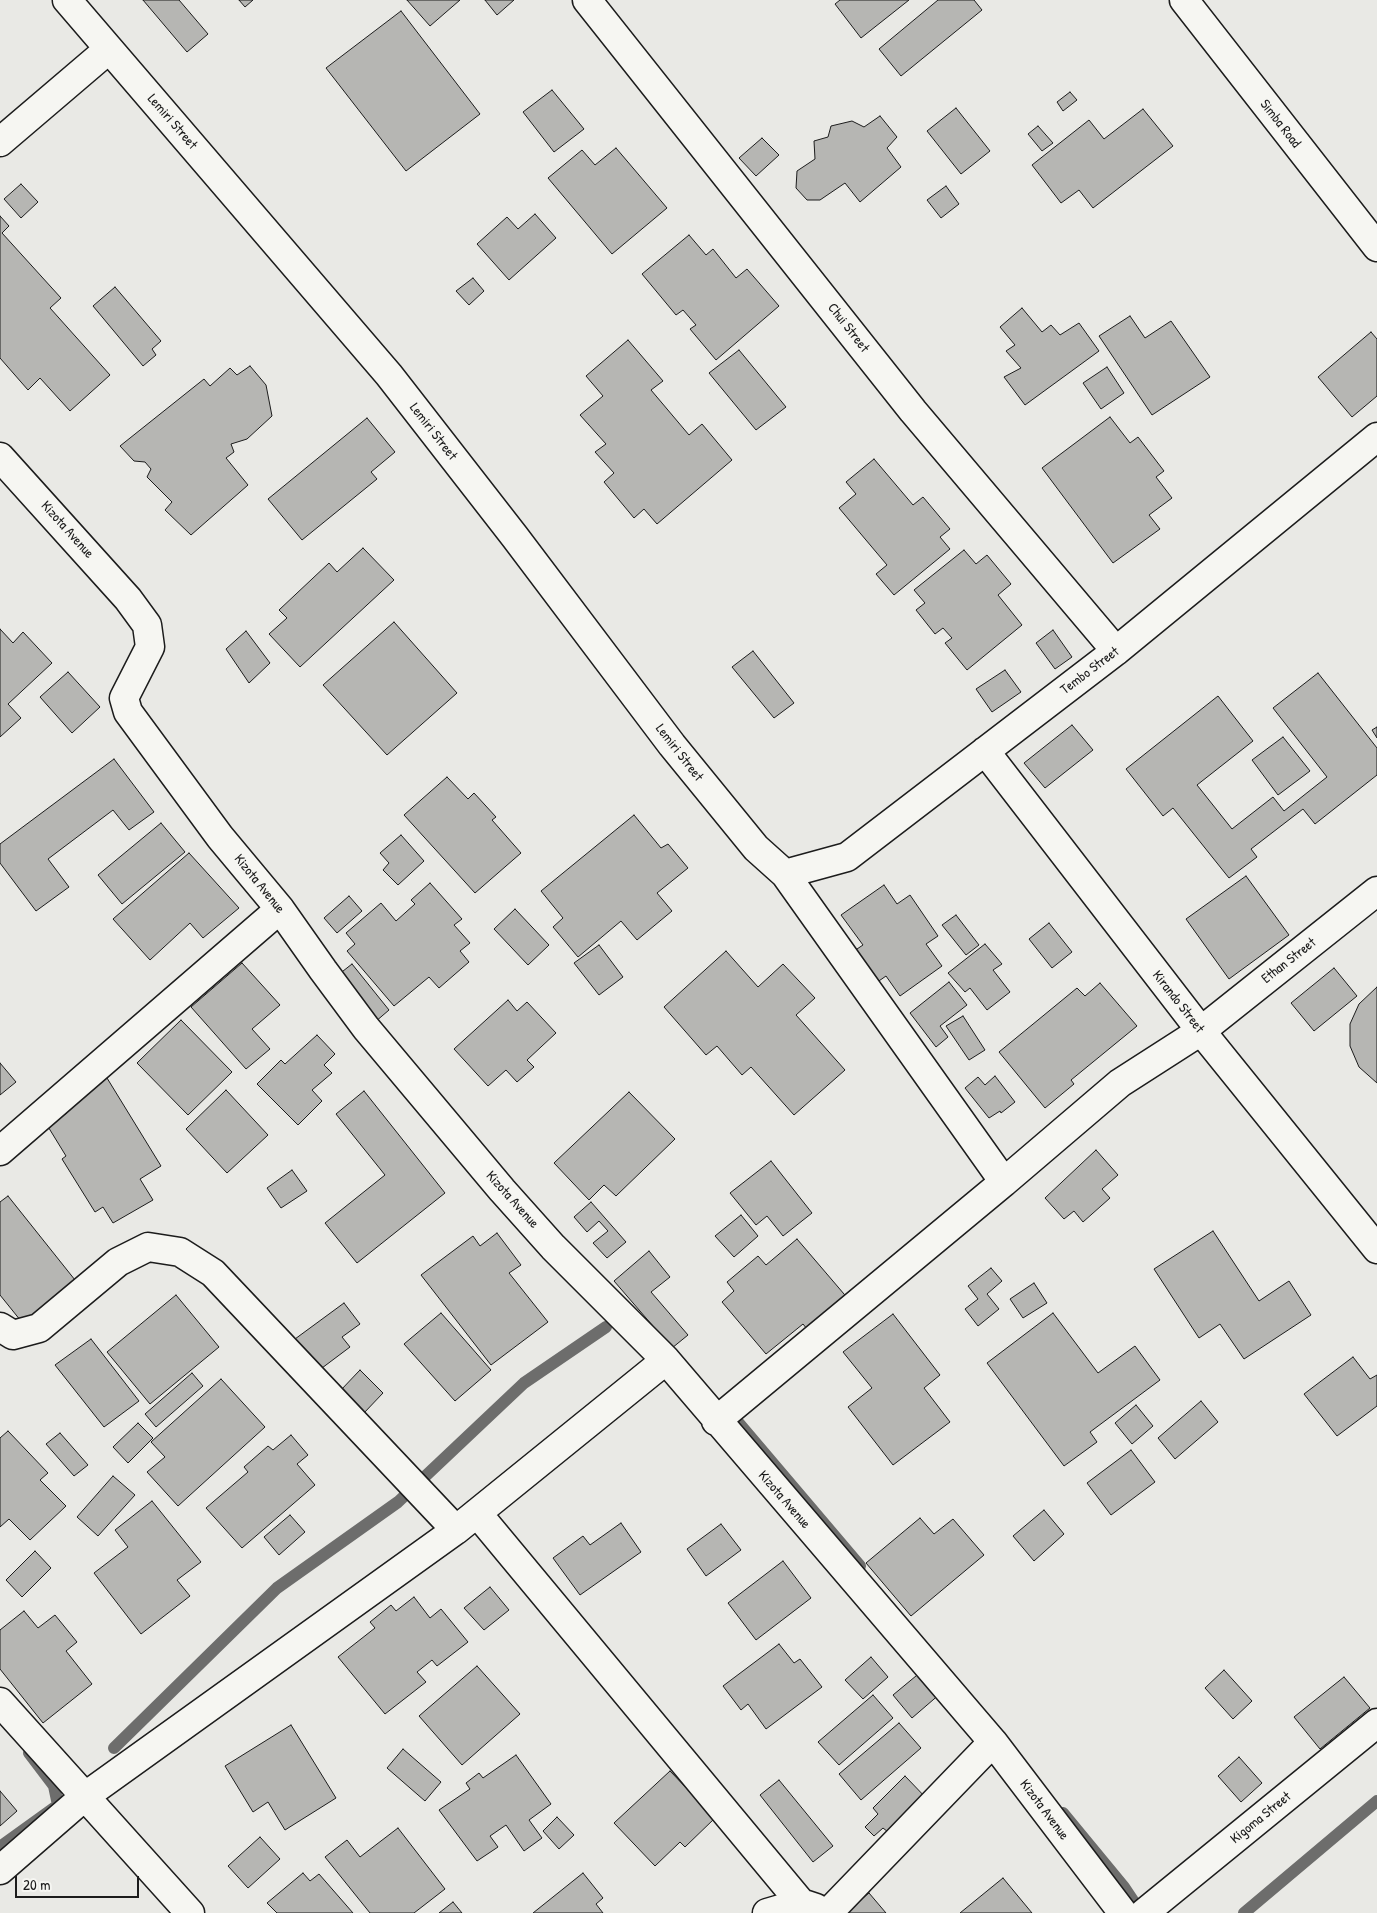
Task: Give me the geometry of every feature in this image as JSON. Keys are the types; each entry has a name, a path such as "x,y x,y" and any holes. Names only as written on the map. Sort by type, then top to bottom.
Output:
{"street":[{"name":"Lemiri Street","path":"67,0 389,375 521,544 672,746 756,848 785,874 1004,1182"},
{"name":"Chui Street","path":"587,0 913,411 1116,651"},
{"name":"Simba Road","path":"1184,0 1377,247"},
{"path":"0,142 109,49"},
{"name":"Tembo Street","path":"785,874 847,857 1116,651 1377,438"},
{"name":"Kizota Avenue","path":"0,457 128,599 147,626 150,647 124,698 128,712 220,837 280,909 323,970 402,1073 553,1247 666,1360 716,1421 993,1742 1123,1913"},
{"name":"Kirando Street","path":"985,751 1201,1031 1377,1249"},
{"name":"Ethan Street","path":"716,1421 1120,1083 1201,1031 1377,891"},
{"path":"0,1151 280,909"},
{"path":"0,1328 13,1335 39,1328 118,1262 148,1247 180,1252 213,1272 456,1530"},
{"path":"0,1870 84,1797 456,1530 666,1360"},
{"path":"477,1512 801,1902 829,1913 993,1742"},
{"path":"0,1702 190,1913"},
{"name":"Kigoma Street","path":"1144,1913 1377,1723"},
{"path":"767,1913 801,1902"}],"building":[{"path":"143,0 179,0 208,34 187,52"},
{"path":"239,0 253,0 245,7"},
{"path":"407,0 460,0 430,26"},
{"path":"485,0 514,0 497,15"},
{"path":"840,0 909,0 861,38 835,4"},
{"path":"938,0 974,0 982,10 901,76 879,49"},
{"path":"401,11 480,114 406,171 326,68"},
{"path":"552,90 584,129 554,152 523,112"},
{"path":"1070,92 1077,100 1063,111 1057,102"},
{"path":"956,108 990,151 961,174 927,131"},
{"path":"1143,109 1173,146 1093,208 1079,190 1061,203 1032,165 1089,120 1104,139"},
{"path":"880,116 897,137 887,148 901,167 860,202 845,183 820,200 807,200 796,188 797,171 815,159 814,141 828,137 831,126 852,121 864,127"},
{"path":"1038,126 1053,143 1042,151 1028,134"},
{"path":"762,138 779,155 756,176 739,158"},
{"path":"616,148 667,208 612,254 548,178 582,150 595,165"},
{"path":"21,184 38,202 21,218 4,199"},
{"path":"946,186 959,204 941,218 927,200"},
{"path":"535,214 556,238 509,280 477,244 507,217 518,229"},
{"path":"0,216 9,226 2,233 61,298 50,308 110,375 70,411 40,378 28,390 0,358"},
{"path":"689,235 706,255 713,249 736,278 747,269 779,306 716,360 690,329 696,325 683,310 676,315 642,274"},
{"path":"473,278 484,291 469,305 456,291"},
{"path":"115,287 161,341 152,349 156,355 143,366 93,306"},
{"path":"1022,308 1042,332 1051,325 1060,335 1079,323 1099,351 1025,405 1004,377 1021,368 1006,351 1015,345 1000,327"},
{"path":"1130,316 1145,338 1171,321 1210,377 1152,415 1099,336"},
{"path":"1371,332 1377,339 1377,396 1352,417 1318,377"},
{"path":"628,340 663,381 651,390 689,435 702,424 732,460 657,524 644,509 634,518 604,482 614,473 595,452 606,444 580,415 603,396 586,376"},
{"path":"739,350 786,407 756,430 709,373"},
{"path":"250,366 266,385 272,416 247,439 231,444 234,452 226,458 248,485 191,535 165,510 172,502 147,477 151,469 145,462 134,461 120,446 204,379 210,386 230,368 237,375"},
{"path":"1107,367 1124,393 1101,409 1083,383"},
{"path":"1110,417 1130,443 1138,437 1164,471 1156,477 1172,498 1149,515 1160,529 1113,563 1042,468"},
{"path":"367,418 395,452 371,472 377,479 302,540 268,499"},
{"path":"874,459 913,505 923,497 950,529 940,537 950,549 894,595 876,574 887,565 839,508 856,494 846,482"},
{"path":"363,548 394,580 300,667 269,634 287,618 279,610 329,563 337,572"},
{"path":"964,550 976,564 987,555 1011,584 998,595 1022,625 967,670 945,643 952,638 943,628 935,634 916,610 925,603 914,590"},
{"path":"394,622 457,693 387,755 323,685"},
{"path":"0,629 13,643 23,632 52,663 8,704 21,718 0,737"},
{"path":"1053,630 1072,657 1055,669 1036,643"},
{"path":"246,631 270,663 249,683 226,649"},
{"path":"753,651 794,703 774,718 732,667"},
{"path":"1005,670 1021,692 992,712 976,689"},
{"path":"68,672 100,707 72,733 40,697"},
{"path":"1318,673 1377,748 1377,775 1315,824 1303,809 1251,849 1257,857 1229,878 1173,808 1163,816 1126,769 1218,696 1253,741 1197,785 1232,829 1273,797 1284,811 1327,777 1273,708"},
{"path":"1072,725 1093,750 1045,788 1024,763"},
{"path":"1377,727 1377,738 1372,730"},
{"path":"1283,737 1310,771 1278,795 1252,760"},
{"path":"114,759 154,812 129,830 113,810 48,859 69,887 36,911 0,863 0,844"},
{"path":"447,777 468,799 474,793 496,817 492,820 521,853 475,893 404,815"},
{"path":"634,815 661,848 668,844 688,868 657,893 672,911 637,940 621,921 578,957 553,927 563,918 541,891"},
{"path":"161,823 185,852 122,904 98,875"},
{"path":"401,835 424,861 398,885 383,870 389,863 380,853"},
{"path":"189,853 239,908 203,938 190,923 150,960 113,919"},
{"path":"1246,876 1289,935 1229,979 1186,919"},
{"path":"430,883 462,919 454,925 470,943 460,951 469,962 439,988 429,977 394,1006 347,951 355,944 346,933 381,903 396,921 415,904 411,900"},
{"path":"884,885 897,904 910,895 938,936 926,944 942,966 900,996 886,976 876,983 854,951 863,945 841,915"},
{"path":"349,896 362,911 337,933 324,918"},
{"path":"515,909 549,945 528,965 494,929"},
{"path":"956,915 979,945 966,955 942,925"},
{"path":"1049,923 1072,952 1052,968 1029,939"},
{"path":"985,944 1002,964 993,970 1010,992 987,1010 970,988 965,992 948,973"},
{"path":"599,945 623,977 599,995 574,963"},
{"path":"726,951 758,987 783,964 815,998 796,1015 845,1070 794,1115 751,1067 742,1075 717,1046 706,1055 664,1007"},
{"path":"242,963 280,1005 252,1029 270,1049 246,1069 191,1007"},
{"path":"352,964 389,1010 375,1022 338,975"},
{"path":"1334,968 1357,996 1314,1031 1291,1003"},
{"path":"949,982 967,1005 940,1026 948,1037 936,1047 910,1013"},
{"path":"1100,983 1137,1026 1071,1080 1074,1084 1045,1108 999,1052 1077,988 1085,996"},
{"path":"1377,987 1377,1083 1359,1067 1350,1046 1350,1024 1359,1004"},
{"path":"508,1000 517,1011 527,1002 556,1033 527,1060 534,1067 517,1082 506,1070 488,1086 454,1049"},
{"path":"963,1016 985,1050 969,1060 946,1026"},
{"path":"181,1020 232,1072 188,1115 137,1063"},
{"path":"317,1035 335,1054 324,1065 332,1073 312,1090 322,1101 298,1125 257,1084 281,1060 285,1064"},
{"path":"0,1063 16,1082 0,1095"},
{"path":"995,1076 1015,1102 1001,1113 1000,1111 989,1118 965,1088 978,1077 985,1085"},
{"path":"107,1078 161,1166 140,1179 153,1200 113,1223 103,1207 95,1212 62,1159 66,1156 47,1125 67,1113 62,1105"},
{"path":"226,1090 268,1135 227,1173 186,1129"},
{"path":"364,1091 445,1193 357,1263 325,1223 385,1175 336,1114"},
{"path":"629,1092 675,1139 616,1196 604,1185 589,1200 554,1163"},
{"path":"1096,1150 1118,1175 1102,1189 1110,1198 1083,1222 1074,1211 1064,1219 1045,1198"},
{"path":"771,1161 812,1213 783,1236 767,1216 756,1225 730,1193"},
{"path":"292,1170 307,1191 281,1208 267,1188"},
{"path":"8,1196 79,1285 25,1326 0,1295 0,1202"},
{"path":"591,1202 626,1242 607,1258 593,1243 608,1231 599,1221 587,1232 574,1217"},
{"path":"741,1215 758,1236 734,1257 715,1236"},
{"path":"1213,1231 1259,1301 1289,1281 1311,1315 1244,1359 1220,1324 1199,1338 1154,1269"},
{"path":"497,1233 521,1265 509,1273 548,1322 491,1365 421,1275 473,1236 480,1246"},
{"path":"797,1239 850,1301 811,1334 803,1324 766,1354 722,1302 734,1291 727,1282 758,1256 766,1265"},
{"path":"649,1251 670,1277 651,1292 688,1335 672,1348 614,1281"},
{"path":"991,1268 1002,1281 987,1294 999,1309 978,1326 965,1309 978,1299 968,1286"},
{"path":"1034,1283 1047,1303 1023,1318 1010,1299"},
{"path":"176,1295 219,1347 150,1404 107,1352"},
{"path":"344,1303 360,1324 342,1337 350,1347 318,1371 295,1339"},
{"path":"441,1313 491,1370 455,1401 404,1344"},
{"path":"1053,1313 1098,1373 1135,1346 1160,1380 1090,1432 1097,1442 1064,1466 987,1363"},
{"path":"893,1314 940,1375 924,1388 950,1422 893,1465 848,1407 872,1388 843,1352"},
{"path":"91,1339 139,1401 104,1427 55,1365"},
{"path":"1353,1357 1370,1379 1377,1375 1377,1406 1337,1436 1304,1394"},
{"path":"360,1370 383,1393 363,1414 340,1391"},
{"path":"192,1373 203,1386 156,1427 145,1414"},
{"path":"221,1379 265,1427 178,1506 147,1472 165,1457 151,1442"},
{"path":"1201,1401 1218,1422 1175,1459 1158,1438"},
{"path":"1136,1405 1153,1426 1132,1444 1115,1423"},
{"path":"138,1423 153,1438 128,1463 113,1447"},
{"path":"8,1431 48,1473 40,1480 66,1506 30,1540 9,1519 0,1527 0,1438"},
{"path":"60,1433 88,1465 74,1476 46,1444"},
{"path":"291,1435 308,1455 297,1464 315,1485 242,1548 206,1508 248,1472 244,1467 268,1446 273,1450"},
{"path":"1131,1450 1155,1482 1111,1515 1087,1483"},
{"path":"113,1476 135,1495 98,1536 77,1517"},
{"path":"152,1501 201,1562 177,1580 190,1596 141,1634 94,1573 128,1547 115,1530"},
{"path":"1044,1510 1064,1534 1034,1561 1013,1536"},
{"path":"290,1515 305,1532 279,1555 264,1537"},
{"path":"920,1518 934,1534 953,1519 984,1555 911,1616 866,1563"},
{"path":"621,1523 641,1552 580,1595 553,1558 583,1536 590,1545"},
{"path":"721,1524 741,1550 706,1576 687,1549"},
{"path":"35,1551 51,1568 22,1597 6,1580"},
{"path":"783,1561 811,1598 756,1640 728,1603"},
{"path":"490,1587 509,1610 484,1630 464,1608"},
{"path":"414,1597 430,1618 441,1609 468,1642 437,1666 432,1660 417,1672 426,1682 385,1714 338,1657 375,1628 370,1622 391,1605 396,1611"},
{"path":"24,1611 38,1628 55,1615 77,1642 66,1651 92,1684 43,1723 0,1669 0,1630"},
{"path":"779,1644 794,1663 800,1659 822,1687 766,1729 748,1704 741,1710 723,1686"},
{"path":"871,1657 888,1677 863,1699 845,1680"},
{"path":"477,1666 520,1714 462,1765 419,1716"},
{"path":"1224,1670 1252,1701 1233,1719 1205,1688"},
{"path":"922,1671 941,1693 912,1718 893,1695"},
{"path":"1344,1677 1370,1708 1320,1749 1294,1717"},
{"path":"873,1695 893,1718 839,1765 818,1742"},
{"path":"899,1723 921,1748 861,1800 839,1774"},
{"path":"291,1725 336,1798 285,1830 268,1802 253,1812 225,1766"},
{"path":"403,1749 441,1782 425,1801 387,1768"},
{"path":"516,1755 551,1804 529,1820 542,1838 524,1851 506,1825 490,1836 498,1847 477,1861 439,1810 470,1789 466,1783 479,1773 483,1778"},
{"path":"1239,1757 1262,1783 1241,1802 1218,1776"},
{"path":"670,1771 715,1818 685,1847 680,1842 655,1866 614,1823"},
{"path":"905,1776 929,1801 893,1836 883,1828 874,1836 865,1827 878,1814 873,1808"},
{"path":"779,1780 833,1846 813,1862 760,1795"},
{"path":"0,1791 17,1811 0,1826"},
{"path":"557,1817 574,1835 559,1849 543,1831"},
{"path":"398,1828 445,1889 414,1913 370,1913 325,1857 347,1840 360,1857"},
{"path":"260,1837 280,1859 248,1888 228,1866"},
{"path":"303,1873 310,1881 319,1874 353,1913 277,1913 267,1903"},
{"path":"583,1873 603,1898 596,1904 603,1913 533,1913"},
{"path":"1003,1878 1032,1913 960,1913"},
{"path":"869,1893 886,1913 845,1913"},
{"path":"453,1902 462,1913 439,1913"}],"waterway":[{"path":"114,1748 277,1588 398,1502 524,1383 606,1327"},
{"path":"726,1416 736,1420 860,1566"},
{"path":"0,1847 58,1805 54,1786 29,1753"},
{"path":"1244,1913 1377,1801"},
{"path":"1063,1813 1124,1887 1136,1905"}]}
